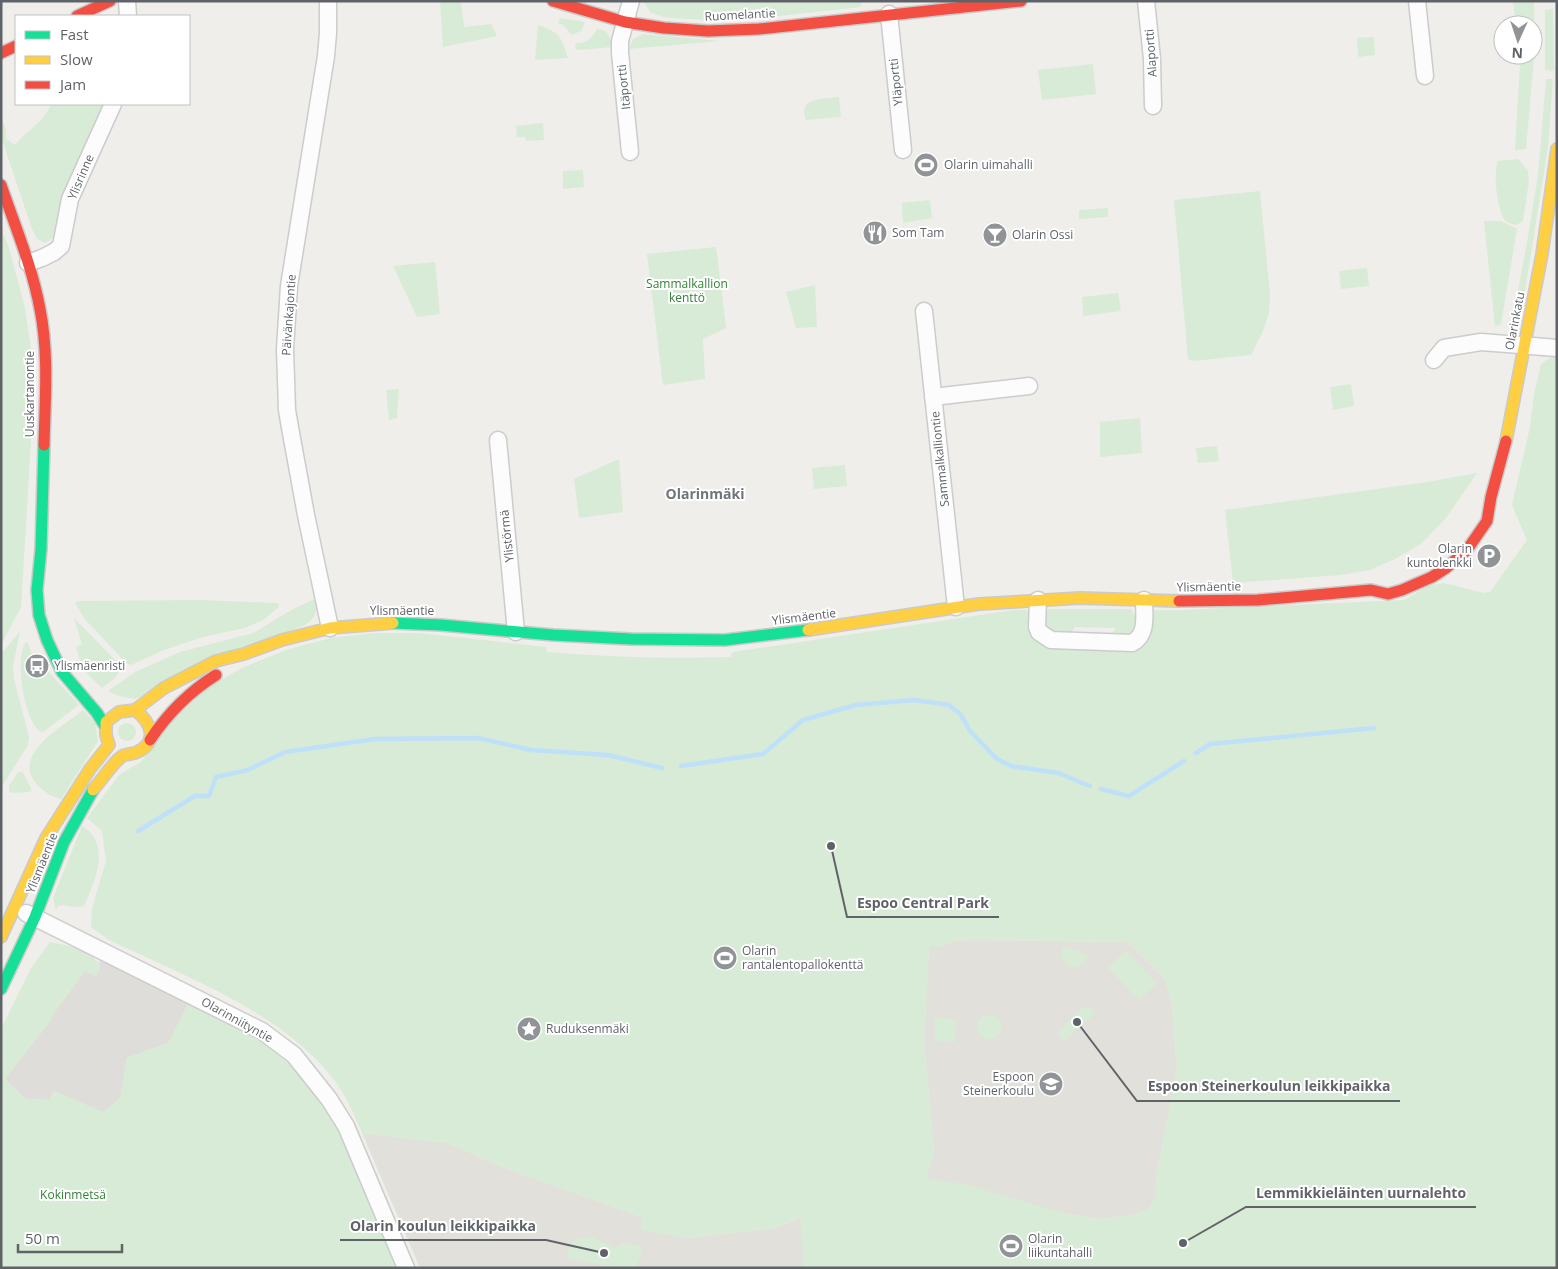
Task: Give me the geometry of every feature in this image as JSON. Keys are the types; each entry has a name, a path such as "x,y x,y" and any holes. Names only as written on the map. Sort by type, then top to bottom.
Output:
{"main road":[{"path":"79,15 110,1"},
{"name":"Ruomelantie","path":"554,1 626,22 686,30 726,31 802,25 1020,1"},
{"path":"1,53 15,46"},
{"name":"Olarinkatu","path":"1446,568 1466,550 1487,521 1490,497 1503,454 1542,254 1557,149"},
{"name":"Uuskartanontie","path":"1,185 28,263 40,310 46,366 41,549 36,586 38,615 42,629 64,676 79,695 98,713 106,726"},
{"name":"Olarinkatu","path":"1477,511 1490,497"},
{"name":"Uuskartanontie","path":"41,549 49,593"},
{"name":"Ylismäentie","path":"135,710 164,688 216,661 244,654 282,640 330,628 398,623 631,639 725,640 843,626 956,607 1038,600 1080,598 1258,600 1371,590 1388,594 1426,580 1446,568"},
{"name":"Ylismäentie","path":"1371,590 1386,582"},
{"name":"Ylismäentie","path":"150,740 159,724 175,705 198,686 221,672 244,654"},
{"path":"111,704 121,710 135,710 148,724 150,740 145,747 135,754 122,755 114,751 106,740 108,718 121,710"},
{"name":"Ylismäentie","path":"1,937 46,838 90,768 109,745"},
{"name":"Ylismäentie","path":"1,989 35,917 64,842 91,793 122,755"}],"street":[{"path":"127,1 128,15"},
{"name":"Päivänkajontie","path":"328,1 326,56 290,286 285,349 287,410 330,628"},
{"name":"Itäportti","path":"630,152 620,41 631,1"},
{"name":"Alaportti","path":"1146,1 1152,59 1153,106"},
{"path":"1417,1 1425,76"},
{"name":"Yläportti","path":"889,14 903,150"},
{"name":"Ylisrinne","path":"28,263 54,252 61,246 70,199 113,105"},
{"name":"Sammalkalliontie","path":"924,311 956,607"},
{"path":"1434,360 1444,348 1482,342 1557,348"},
{"path":"933,397 1029,386"},
{"name":"Ylistörmä","path":"498,440 516,632"},
{"path":"1038,600 1039,632 1051,640 1132,643 1139,640 1142,633 1144,600"},
{"name":"Olarinniityntie","path":"15,908 262,1031 294,1055 329,1099 346,1126 406,1268"}],"shaded area":[{"name":"Espoon Steinerkoulu","path":"954,941 1128,942 1165,979 1172,1004 1177,1070 1156,1178 1156,1197 1148,1210 1131,1215 1103,1219 1066,1214 925,1178 934,1154 924,1040 929,947 940,947"},
{"path":"98,961 106,963 188,1004 171,1039 168,1043 127,1058 120,1099 102,1113 54,1091 50,1100 26,1099 4,1079 51,1020 50,1018 85,971 96,976 100,968"},
{"path":"362,1133 448,1143 502,1167 642,1217 642,1230 688,1238 775,1228 801,1217 804,1268 420,1268"}],"green space":[{"path":"440,1 461,1 464,27 491,24 497,36 443,47"},
{"path":"643,1 879,1 862,2 860,7 735,21 668,18 651,13"},
{"path":"1513,1 1534,1 1534,15 1515,15"},
{"path":"1553,9 1554,71 1545,70 1545,10"},
{"path":"560,18 585,22 581,31 572,35 563,25 558,23"},
{"path":"538,25 556,33 564,45 568,58 535,60"},
{"path":"597,29 604,30 608,34 612,47 576,49 576,43 589,40"},
{"path":"643,34 720,41 629,49 633,39"},
{"path":"1374,37 1375,55 1358,57 1357,38"},
{"path":"1093,64 1096,94 1042,100 1038,70"},
{"path":"1520,65 1533,65 1526,149 1515,150"},
{"path":"1546,79 1553,79 1548,147 1521,316 1514,313 1514,311 1538,175"},
{"path":"839,97 841,117 806,120 804,112 808,103 819,99"},
{"path":"50,105 104,105 73,170 60,206 53,238 45,243 37,239 32,229 1,137 1,117 6,129 6,139 15,145 40,121"},
{"path":"543,123 544,140 527,141 525,137 517,137 516,126"},
{"path":"1518,159 1528,171 1529,181 1523,221 1516,225 1507,222 1502,216 1498,200 1496,173 1498,161"},
{"path":"583,170 584,187 563,189 563,171"},
{"path":"1260,191 1270,295 1269,313 1263,331 1251,355 1193,361 1188,359 1174,200"},
{"path":"930,200 932,218 903,223 902,203"},
{"path":"1108,208 1108,217 1079,219 1079,210"},
{"path":"1484,221 1501,221 1517,229 1501,324 1495,327"},
{"path":"1,231 8,244 25,308 35,376 21,607 1,645"},
{"name":"Sammalkallion kenttö","path":"716,247 726,328 703,339 705,379 663,385 647,254"},
{"path":"435,262 440,314 417,317 393,266"},
{"path":"1367,268 1369,286 1341,289 1339,271"},
{"path":"815,285 817,327 796,328 786,292"},
{"path":"1118,293 1121,311 1083,316 1082,297"},
{"path":"1551,357 1557,357 1557,1268 804,1268 800,1217 775,1228 688,1238 641,1230 642,1217 502,1167 448,1143 362,1133 345,1096 331,1076 309,1053 284,1032 257,1013 228,997 109,940 91,927 92,908 106,861 102,831 87,818 120,774 141,762 162,730 211,685 244,667 289,649 331,638 374,633 419,633 546,647 547,652 638,657 730,657 733,652 1014,610 1026,610 1031,615 1035,632 1138,647 1149,614 1154,610 1404,600 1428,586 1444,583 1484,593 1490,592 1527,540 1512,505 1530,427 1534,394 1541,364","holes":["970,940 1128,942 1165,979 1172,1004 1177,1070 1156,1178 1156,1197 1148,1210 1131,1215 1103,1219 1066,1214 968,1185 926,1178 934,1154 924,1040 929,947 940,947 954,941"]},
{"path":"1351,384 1354,406 1333,410 1330,387"},
{"path":"399,389 397,418 389,420 386,390"},
{"path":"1140,418 1142,453 1100,457 1100,422"},
{"path":"1217,446 1219,461 1198,463 1196,448"},
{"path":"619,459 623,512 579,518 574,479"},
{"path":"845,465 847,486 814,489 812,468"},
{"path":"1477,473 1446,518 1421,544 1395,559 1370,570 1340,575 1233,583 1225,510 1427,482"},
{"path":"315,599 316,613 307,624 135,699 118,696 108,691 135,672 180,652 253,633 293,609"},
{"path":"199,600 277,603 279,607 263,620 245,628 203,637 164,650 131,665 126,663 84,618 75,603 79,601"},
{"path":"1049,609 1131,609 1137,626 1133,636 1108,640 1116,628 1075,627 1067,639 1044,633 1045,612"},
{"path":"74,618 119,664 120,668 117,675 102,688 88,674 80,660 76,647 82,644"},
{"path":"20,631 13,666 14,679 29,737 28,745 1,788 1,654"},
{"path":"25,643 28,643 36,668 39,667 40,669 47,670 79,705 43,732 34,724 24,698 21,666"},
{"path":"83,710 95,723 98,741 61,799 45,792 33,779 30,769 31,759 45,740"},
{"path":"123,723 131,723 136,728 134,739 123,741 118,736 118,728"},
{"path":"18,772 23,772 32,791 9,792 9,786"},
{"path":"82,826 97,843 99,853 93,885 84,906 58,906 56,910 53,898"},
{"name":"Kokinmetsä","path":"50,942 86,952 92,956 100,968 96,977 85,971 50,1018 52,1019 5,1079 26,1099 50,1100 54,1091 103,1112 120,1098 127,1058 168,1043 188,1004 262,1042 293,1067 319,1097 340,1132 398,1268 1,1268 1,1029 31,968"},
{"path":"1063,946 1089,955 1080,966 1070,967 1063,959"},
{"path":"1126,950 1157,983 1139,1000 1108,968"},
{"path":"1083,1008 1090,1008 1094,1014 1064,1041 1059,1036 1059,1030"},
{"path":"989,1015 998,1018 1001,1027 998,1036 989,1039 980,1036 977,1027 980,1018"},
{"path":"935,1018 956,1019 955,1042 935,1041"},
{"path":"580,1238 594,1238 614,1248 623,1243 642,1246 640,1258 633,1267 620,1267 567,1258 570,1243"}],"waterway":[{"path":"681,766 763,754 803,720 856,705 915,700 949,705 961,715 970,731 997,759 1011,766 1059,773 1090,786"},
{"path":"1196,753 1210,744 1374,728"},
{"path":"138,831 195,796 209,796 216,777 248,770 285,752 375,739 478,738 531,750 608,755 662,768"},
{"path":"1101,789 1129,796 1184,761"}],"traffic: fast":[{"path":"44,445 41,549 37,590 39,615 47,640 62,672 97,713 105,726"},
{"path":"393,623 631,639 725,640 808,630"},
{"path":"1,989 35,917 64,842 93,790"}],"traffic: slow":[{"path":"1506,441 1542,254 1557,149"},
{"path":"808,630 979,604 1080,598 1179,601"},
{"path":"135,710 164,688 216,661 244,654 282,640 330,628 393,623"},
{"path":"1,937 46,838 90,769 109,745 106,735 106,722 119,712 135,710 149,726 150,738 148,744 135,753 121,757 93,790"}],"traffic: jam":[{"path":"79,15 110,1"},
{"path":"553,1 625,22 664,28 708,31 759,29 1021,1"},
{"path":"1,53 15,46"},
{"path":"1,185 28,262 37,293 43,326 46,394 44,445"},
{"path":"1179,601 1258,600 1371,590 1388,594 1432,577 1467,550 1487,521 1491,497 1506,441"},
{"path":"150,740 180,704 216,675"}],"place":[{"name":"Olarin uimahalli","path":"926,165"},
{"name":"Som Tam","path":"875,233"},
{"name":"Olarin Ossi","path":"995,235"},
{"name":"Olarin kuntolenkki","path":"1489,556"},
{"name":"Ylismäenristi","path":"37,666"},
{"name":"Espoo Central Park","path":"831,846"},
{"name":"Olarin rantalentopallokenttä","path":"725,958"},
{"name":"Espoon Steinerkoulun leikkipaikka","path":"1077,1022"},
{"name":"Ruduksenmäki","path":"529,1029"},
{"name":"Espoon Steinerkoulu","path":"1051,1084"},
{"name":"Lemmikkieläinten uurnalehto","path":"1183,1243"},
{"name":"Olarin liikuntahalli","path":"1011,1246"},
{"name":"Olarin koulun leikkipaikka","path":"604,1253"}],"district":[{"name":"Olarinmäki","path":"705,494"}]}
